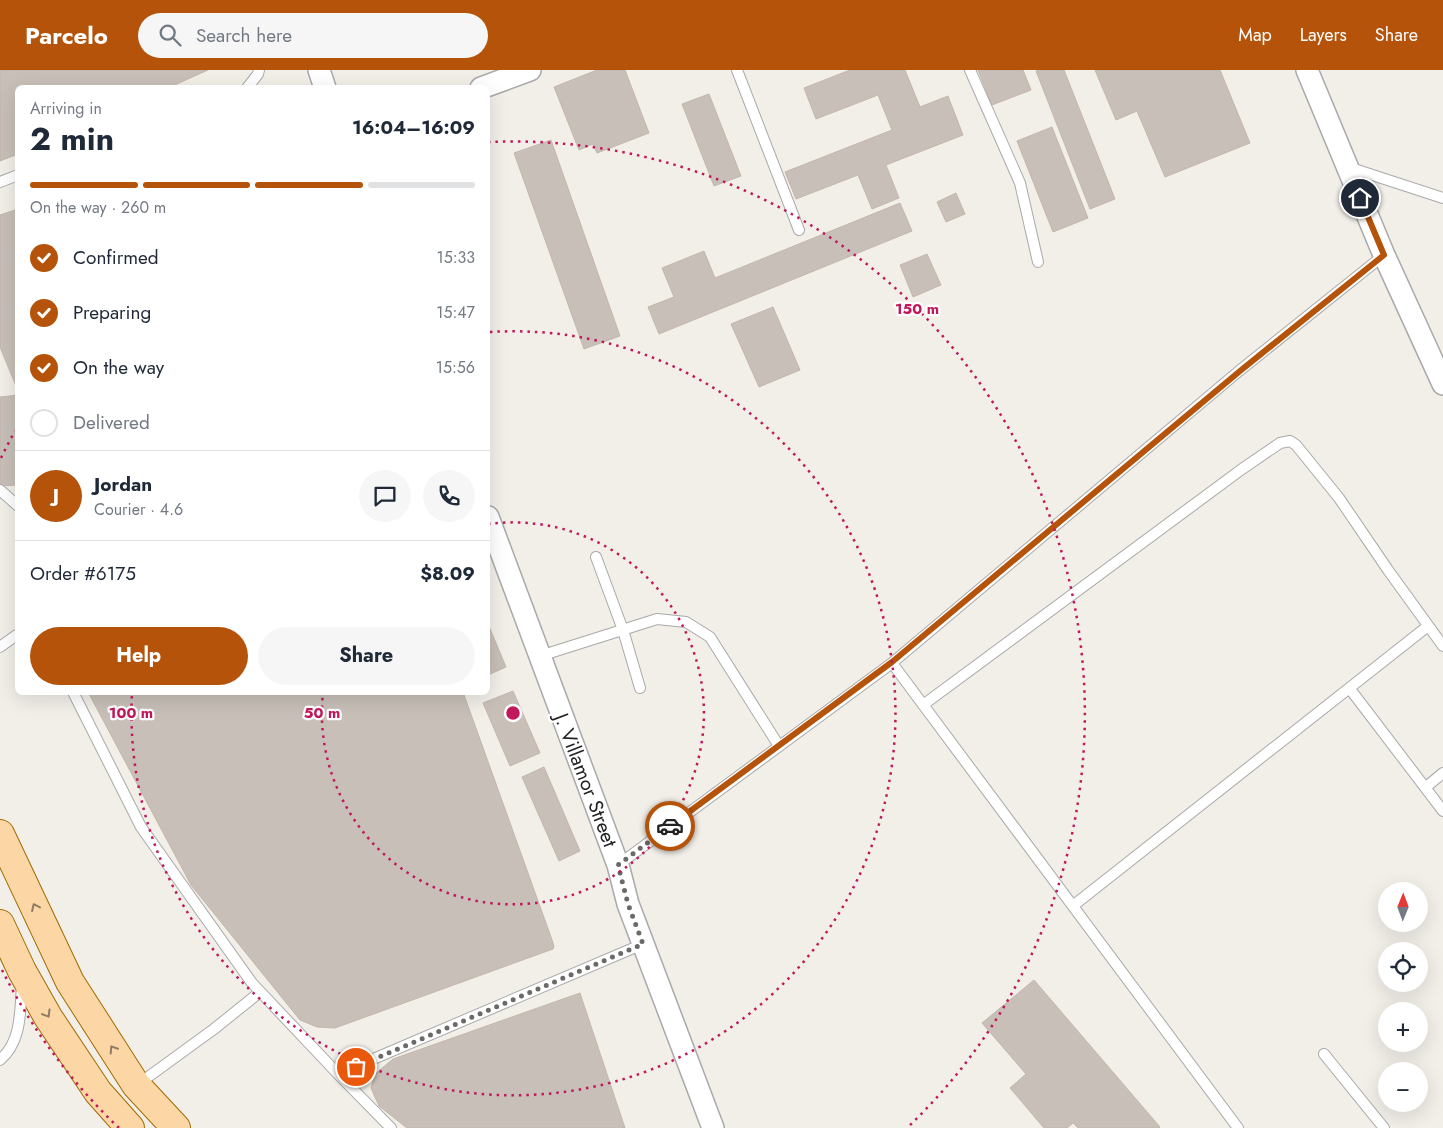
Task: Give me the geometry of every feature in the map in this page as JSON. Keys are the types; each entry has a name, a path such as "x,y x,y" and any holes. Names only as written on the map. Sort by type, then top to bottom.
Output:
{"main road":[{"path":"0,834 70,982 136,1085 176,1128"},
{"path":"0,924 22,971 48,1017 98,1092 130,1128"}],"street":[{"path":"319,70 325,85"},
{"path":"489,85 530,70"},
{"path":"1307,70 1384,255 1443,384"},
{"name":"J. Villamor Street","path":"490,522 618,865 628,904 713,1128"}],"lane":[{"path":"249,85 259,70"},
{"path":"737,70 799,230"},
{"path":"970,70 1020,183 1038,262"},
{"path":"1347,166 1443,198"},
{"path":"0,182 15,176"},
{"path":"618,865 892,662 1240,371 1384,255"},
{"path":"923,705 1242,469 1280,443 1290,441 1296,445 1339,498 1443,646"},
{"path":"0,490 15,503"},
{"path":"596,557 623,630 640,688"},
{"path":"540,656 657,619 686,622 710,637 778,746"},
{"path":"1074,905 1428,626"},
{"path":"0,647 15,636"},
{"path":"892,662 1238,1128"},
{"path":"1350,689 1443,811"},
{"path":"75,695 142,827 252,983 392,1128"},
{"path":"1426,787 1443,773"},
{"path":"338,1074 643,944"},
{"path":"0,1060 6,1055 16,1039 20,1021 22,971"},
{"path":"136,1085 214,1029 260,992"},
{"path":"1324,1054 1384,1128"}],"building":[{"path":"0,70 208,70 175,85 15,85 15,155 0,161"},
{"path":"597,70 625,70 649,133 597,153 593,144 579,150 554,87"},
{"path":"850,70 905,70 920,107 948,96 963,135 886,165 899,198 872,209 858,175 796,199 785,172 892,130 878,95 816,119 804,88"},
{"path":"978,70 1023,70 1031,90 992,105"},
{"path":"1064,70 1115,199 1090,209 1036,71"},
{"path":"1095,70 1220,70 1250,143 1165,177 1137,111 1116,120"},
{"path":"709,94 741,176 714,186 682,104"},
{"path":"1052,127 1088,218 1053,232 1017,141"},
{"path":"551,140 620,336 584,349 514,153"},
{"path":"956,193 965,214 946,222 937,202"},
{"path":"900,203 912,231 659,334 648,307 674,297 662,268 704,251 715,278"},
{"path":"15,210 15,384 0,347 0,215"},
{"path":"927,254 941,285 913,297 900,265"},
{"path":"773,307 800,370 759,387 731,324"},
{"path":"15,395 15,485 0,486 0,397"},
{"path":"490,629 506,667 490,674"},
{"path":"513,691 540,753 510,766 483,703"},
{"path":"90,695 464,695 554,946 553,949 335,1028 317,1027 300,1020 191,885"},
{"path":"544,767 580,851 559,861 522,777"},
{"path":"1034,980 1159,1128 1078,1128 1073,1123 1067,1128 1044,1128 1010,1088 1026,1074 982,1023"},
{"path":"580,993 625,1128 407,1128 379,1106 371,1088 375,1074 393,1059"}],"way so far":[{"path":"356,1067 643,944 628,904 618,865 670,826"}],"route":[{"path":"670,826 892,662 1240,371 1384,255 1360,198"}]}
